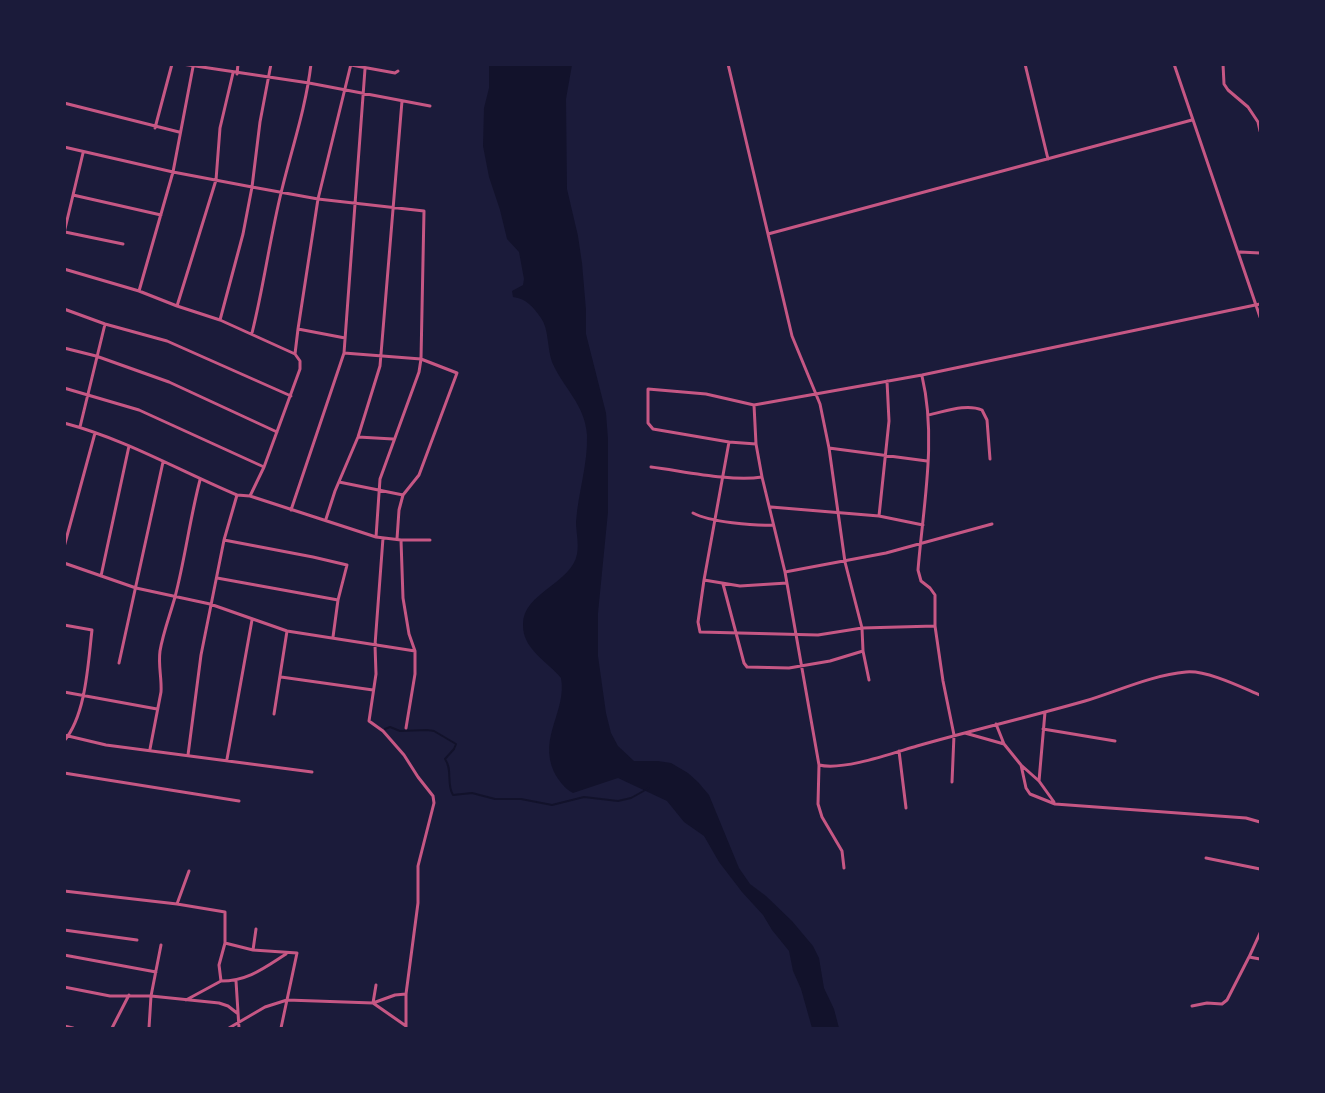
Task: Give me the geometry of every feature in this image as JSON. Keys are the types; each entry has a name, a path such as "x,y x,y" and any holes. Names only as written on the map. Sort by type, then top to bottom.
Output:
{"street":[{"path":"155,128 172,64"},
{"path":"182,64 309,83 430,106"},
{"path":"177,306 216,180 220,128 238,64"},
{"path":"220,320 243,234 271,64"},
{"path":"252,333 281,192 309,83 311,64"},
{"path":"1025,64 1048,159"},
{"path":"1174,64 1240,252 1260,317"},
{"path":"1223,64 1224,84 1248,107 1259,123 1260,131"},
{"path":"295,354 318,199 351,65 365,69 398,71"},
{"path":"729,65 792,336 820,404 829,448 845,562 862,628 863,651 869,680"},
{"path":"139,291 173,172 193,67"},
{"path":"291,510 344,353 365,69"},
{"path":"326,519 358,437 377,379 381,356 402,101"},
{"path":"64,104 155,128 180,132"},
{"path":"768,234 1192,120"},
{"path":"64,147 173,172 318,199 424,211 421,359 419,372 380,479 376,537"},
{"path":"83,152 65,232 123,244"},
{"path":"73,195 161,215"},
{"path":"1240,252 1260,253"},
{"path":"64,269 139,291 220,320 295,354 300,361 300,369 264,467 250,496"},
{"path":"756,444 729,442 650,428 648,389 706,394 754,405 922,375 1260,304"},
{"path":"64,309 105,324 167,340 291,396"},
{"path":"80,427 105,324"},
{"path":"298,329 345,338"},
{"path":"64,348 96,356 169,382 277,432"},
{"path":"344,353 421,359 456,373 457,376 419,475 403,495 399,510 403,598 409,634 415,651 415,674 406,728"},
{"path":"922,375 928,415 919,577 935,595 935,626 954,735 952,782"},
{"path":"879,516 887,455 889,421 887,381"},
{"path":"64,388 139,410 264,467"},
{"path":"754,405 756,444 788,583 819,765 818,804 822,817 842,851 844,868"},
{"path":"928,415 976,407 982,410 987,420 990,459"},
{"path":"64,423 129,446 237,495 250,496 376,537 430,540"},
{"path":"64,547 95,433"},
{"path":"358,437 393,439"},
{"path":"729,442 704,580 699,630 706,633 818,635 862,628 935,626"},
{"path":"101,576 129,446"},
{"path":"829,448 927,461"},
{"path":"119,663 163,462"},
{"path":"651,467 722,476 762,477"},
{"path":"150,749 162,683 158,671 160,651 175,596 200,480"},
{"path":"339,482 403,495"},
{"path":"188,754 210,604 237,495"},
{"path":"771,507 838,511 923,525"},
{"path":"693,513 757,526 773,525"},
{"path":"785,572 845,562 992,524"},
{"path":"383,538 375,645 376,674 369,721 383,731 404,754 433,796 434,802 418,866 418,903 406,994 406,1027"},
{"path":"224,540 347,565 338,600 333,637"},
{"path":"64,563 136,588 210,604 287,631 415,651"},
{"path":"217,578 338,600"},
{"path":"704,580 740,586 788,583"},
{"path":"723,584 747,667 776,669 803,666 863,651"},
{"path":"227,759 252,620"},
{"path":"64,624 92,630 83,695 73,728 64,741"},
{"path":"274,714 287,631"},
{"path":"819,765 837,767 1045,712 1160,677 1188,672 1202,674 1260,694"},
{"path":"281,677 373,690"},
{"path":"64,692 157,709"},
{"path":"1039,781 1045,712"},
{"path":"996,724 1004,744 1021,765 1039,781 1055,804"},
{"path":"1043,729 1114,741"},
{"path":"963,733 1004,744"},
{"path":"66,736 106,745 227,759 312,772"},
{"path":"899,751 906,808"},
{"path":"1021,765 1026,788 1030,794 1055,804 1246,818 1260,822"},
{"path":"64,773 239,801"},
{"path":"1206,858 1260,869"},
{"path":"177,904 189,871"},
{"path":"64,891 225,912 225,943 219,965 221,981"},
{"path":"253,950 256,929"},
{"path":"64,930 137,940"},
{"path":"1192,1006 1207,1003 1222,1004 1227,1000 1260,933"},
{"path":"225,943 253,950 297,953 281,1029"},
{"path":"149,1029 151,996 161,945"},
{"path":"186,1000 221,981 236,981 260,971 286,954"},
{"path":"64,955 156,972"},
{"path":"1250,957 1260,959"},
{"path":"236,981 239,1029"},
{"path":"373,1003 376,985"},
{"path":"64,987 110,996 151,996 219,1004 228,1006 237,1013"},
{"path":"229,1029 265,1006 287,1000 373,1003 395,995 406,994"},
{"path":"112,1029 129,995"},
{"path":"373,1003 406,1027"},
{"path":"64,1026 73,1029"}],"shaded area":[{"path":"489,65 572,65 566,99 567,189 582,263 586,334 606,413 608,439 608,512 598,613 598,656 611,733 618,746 634,761 671,763 688,773 709,795 739,868 750,884 792,921 813,946 819,958 824,988 834,1009 839,1028 812,1028 801,989 793,971 789,951 763,915 719,862 704,836 684,822 667,801 618,778 573,793 562,784 554,772 549,747 560,702 561,678 531,648 524,633 523,624 525,613 531,604 566,573 577,554 576,522 587,435 578,405 552,362 544,322 529,304 513,297 512,291 523,285 524,279 519,252 507,239 489,177 483,146 484,108 489,88"}],"waterway":[{"path":"385,729 390,727 400,731 434,731 456,744 445,759 449,768 453,795 472,793 495,799 521,799 552,805 584,797 618,801 631,798 649,788"}]}
